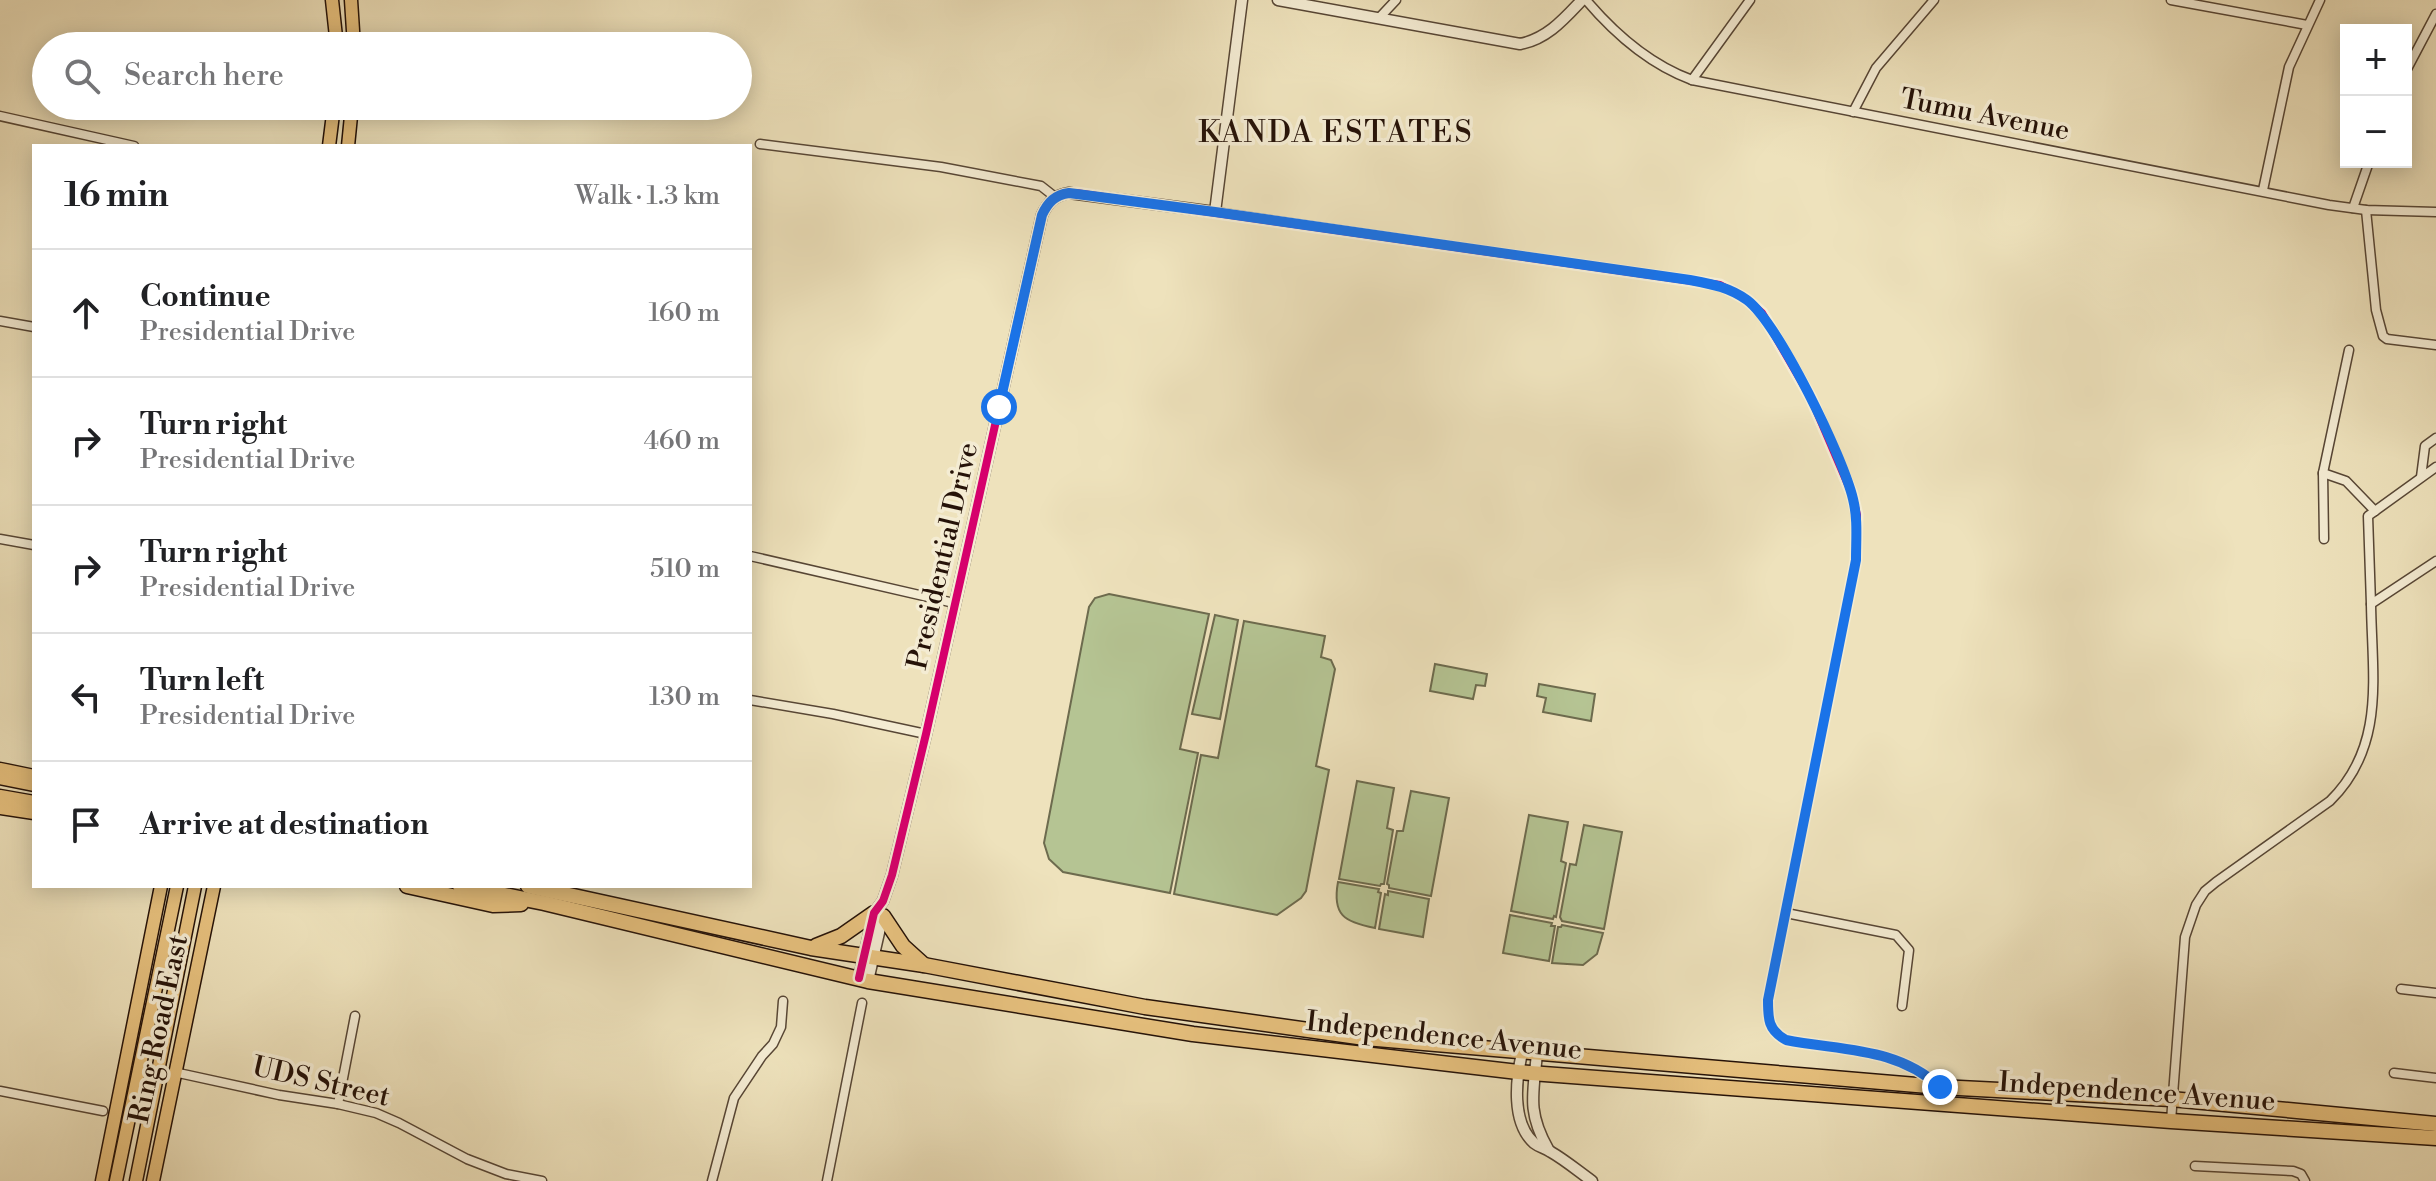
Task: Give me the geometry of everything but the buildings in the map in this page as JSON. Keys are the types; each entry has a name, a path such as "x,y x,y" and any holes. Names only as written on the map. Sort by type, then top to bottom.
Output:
{"highway":[{"path":"0,777 32,784"},
{"path":"0,797 32,803"},
{"path":"416,888 493,905 543,893"},
{"name":"Independence Avenue","path":"484,888 543,893 811,948 924,965 1145,1007 1365,1038 1940,1087 2171,1099 2436,1124"},
{"name":"Independence Avenue","path":"543,893 863,980 1193,1034 1518,1072 2436,1138"},
{"path":"811,948 841,936 880,910 903,946 924,965"}],"main road":[{"path":"332,0 335,32"},
{"path":"351,0 353,32"},
{"path":"329,144 332,120"},
{"path":"348,144 351,120"},
{"path":"0,769 32,776"},
{"path":"0,808 32,813"},
{"name":"Ring Road East","path":"102,1181 161,888"},
{"name":"Ring Road East","path":"116,1181 177,888"},
{"name":"Ring Road East","path":"136,1181 195,888"},
{"name":"Ring Road East","path":"153,1181 214,888"}],"street":[{"path":"1215,212 1242,0"},
{"path":"1278,0 1520,44 1542,37 1584,0"},
{"path":"1380,17 1396,0"},
{"name":"Tumu Avenue","path":"1584,0 1606,23 1646,54 1692,80 2353,208 2436,212"},
{"path":"1692,80 1750,0"},
{"path":"1853,112 1876,68 1934,0"},
{"path":"2171,0 2307,25"},
{"path":"2263,190 2289,67 2320,0"},
{"path":"2412,60 2436,14"},
{"path":"0,116 125,144"},
{"path":"760,144 941,167 1041,186 1055,197 1076,193 1720,285 1746,299 1762,313 1811,398 1852,494 1857,515 1856,560 1768,1000 1768,1023 1777,1035 1786,1040 1900,1060 1926,1074 1940,1087"},
{"path":"2353,208 2367,168"},
{"name":"Presidential Drive","path":"863,980 926,734 1042,215 1055,197"},
{"path":"2366,210 2376,310 2383,336 2436,345"},
{"path":"0,321 32,327"},
{"path":"2324,539 2323,473 2349,350"},
{"path":"2421,477 2423,451 2428,442 2436,438"},
{"path":"2171,1121 2189,918 2205,891 2330,801 2357,764 2372,718 2374,601 2368,516 2436,467"},
{"path":"2323,473 2346,481 2375,511"},
{"path":"0,539 32,545"},
{"path":"752,556 954,603"},
{"path":"2374,601 2436,561"},
{"path":"752,700 926,734"},
{"path":"1786,913 1896,935 1909,950 1902,1006"},
{"path":"2401,989 2436,993"},
{"path":"712,1181 734,1098 773,1044 781,1027 783,1001"},
{"path":"827,1181 862,1003"},
{"path":"338,1104 355,1016"},
{"path":"1529,1053 1518,1072 1520,1116 1533,1142 1548,1149 1592,1181"},
{"path":"1529,1053 1535,1073 1533,1117 1548,1149"},
{"name":"UDS Street","path":"174,1072 376,1113 506,1177 542,1181"},
{"path":"2394,1073 2436,1078"},
{"path":"0,1091 103,1111"},
{"path":"2195,1166 2293,1171 2301,1174 2305,1181"}],"green space":[{"path":"1109,594 1209,614 1180,749 1198,753 1170,893 1063,872 1049,859 1044,843 1089,607 1095,598"},
{"path":"1215,615 1238,620 1220,719 1192,714"},
{"path":"1244,621 1325,636 1321,657 1331,660 1335,669 1316,766 1329,770 1306,891 1277,915 1174,894 1201,755 1218,758"},
{"path":"1435,664 1487,674 1485,686 1476,685 1473,699 1430,691"},
{"path":"1539,684 1595,694 1591,721 1543,712 1546,698 1537,696"},
{"path":"1357,781 1394,788 1387,828 1393,830 1384,884 1380,886 1339,879"},
{"path":"1411,791 1449,798 1431,896 1389,888 1387,884 1397,831 1403,831"},
{"path":"1529,815 1568,822 1561,861 1566,863 1556,917 1553,919 1511,911"},
{"path":"1584,825 1622,832 1604,929 1562,921 1560,917 1570,864 1576,865"},
{"path":"1338,882 1379,889 1375,928 1355,923 1343,915 1337,902"},
{"path":"1388,891 1429,899 1423,937 1379,929"},
{"path":"1510,915 1555,926 1549,961 1503,953"},
{"path":"1562,925 1603,933 1597,954 1583,965 1552,963 1558,927"}],"cycle path":[{"path":"859,978 874,913 883,901 892,875 926,734 1042,215 1055,198 1076,193 1720,285 1746,299 1762,313 1811,398 1852,494 1857,515 1856,560 1768,1000 1769,1018 1772,1028 1786,1040 1887,1057 1906,1064 1940,1087"}],"district":[{"name":"KANDA ESTATES","path":"1336,133"}],"route":[{"path":"999,407 1042,215 1055,197 1061,194 1076,193 1215,212 1690,280 1720,285 1746,299 1762,313 1811,398 1852,494 1857,515 1856,560 1768,1000 1768,1023 1777,1035 1786,1040 1900,1060 1926,1074 1940,1087"}]}
